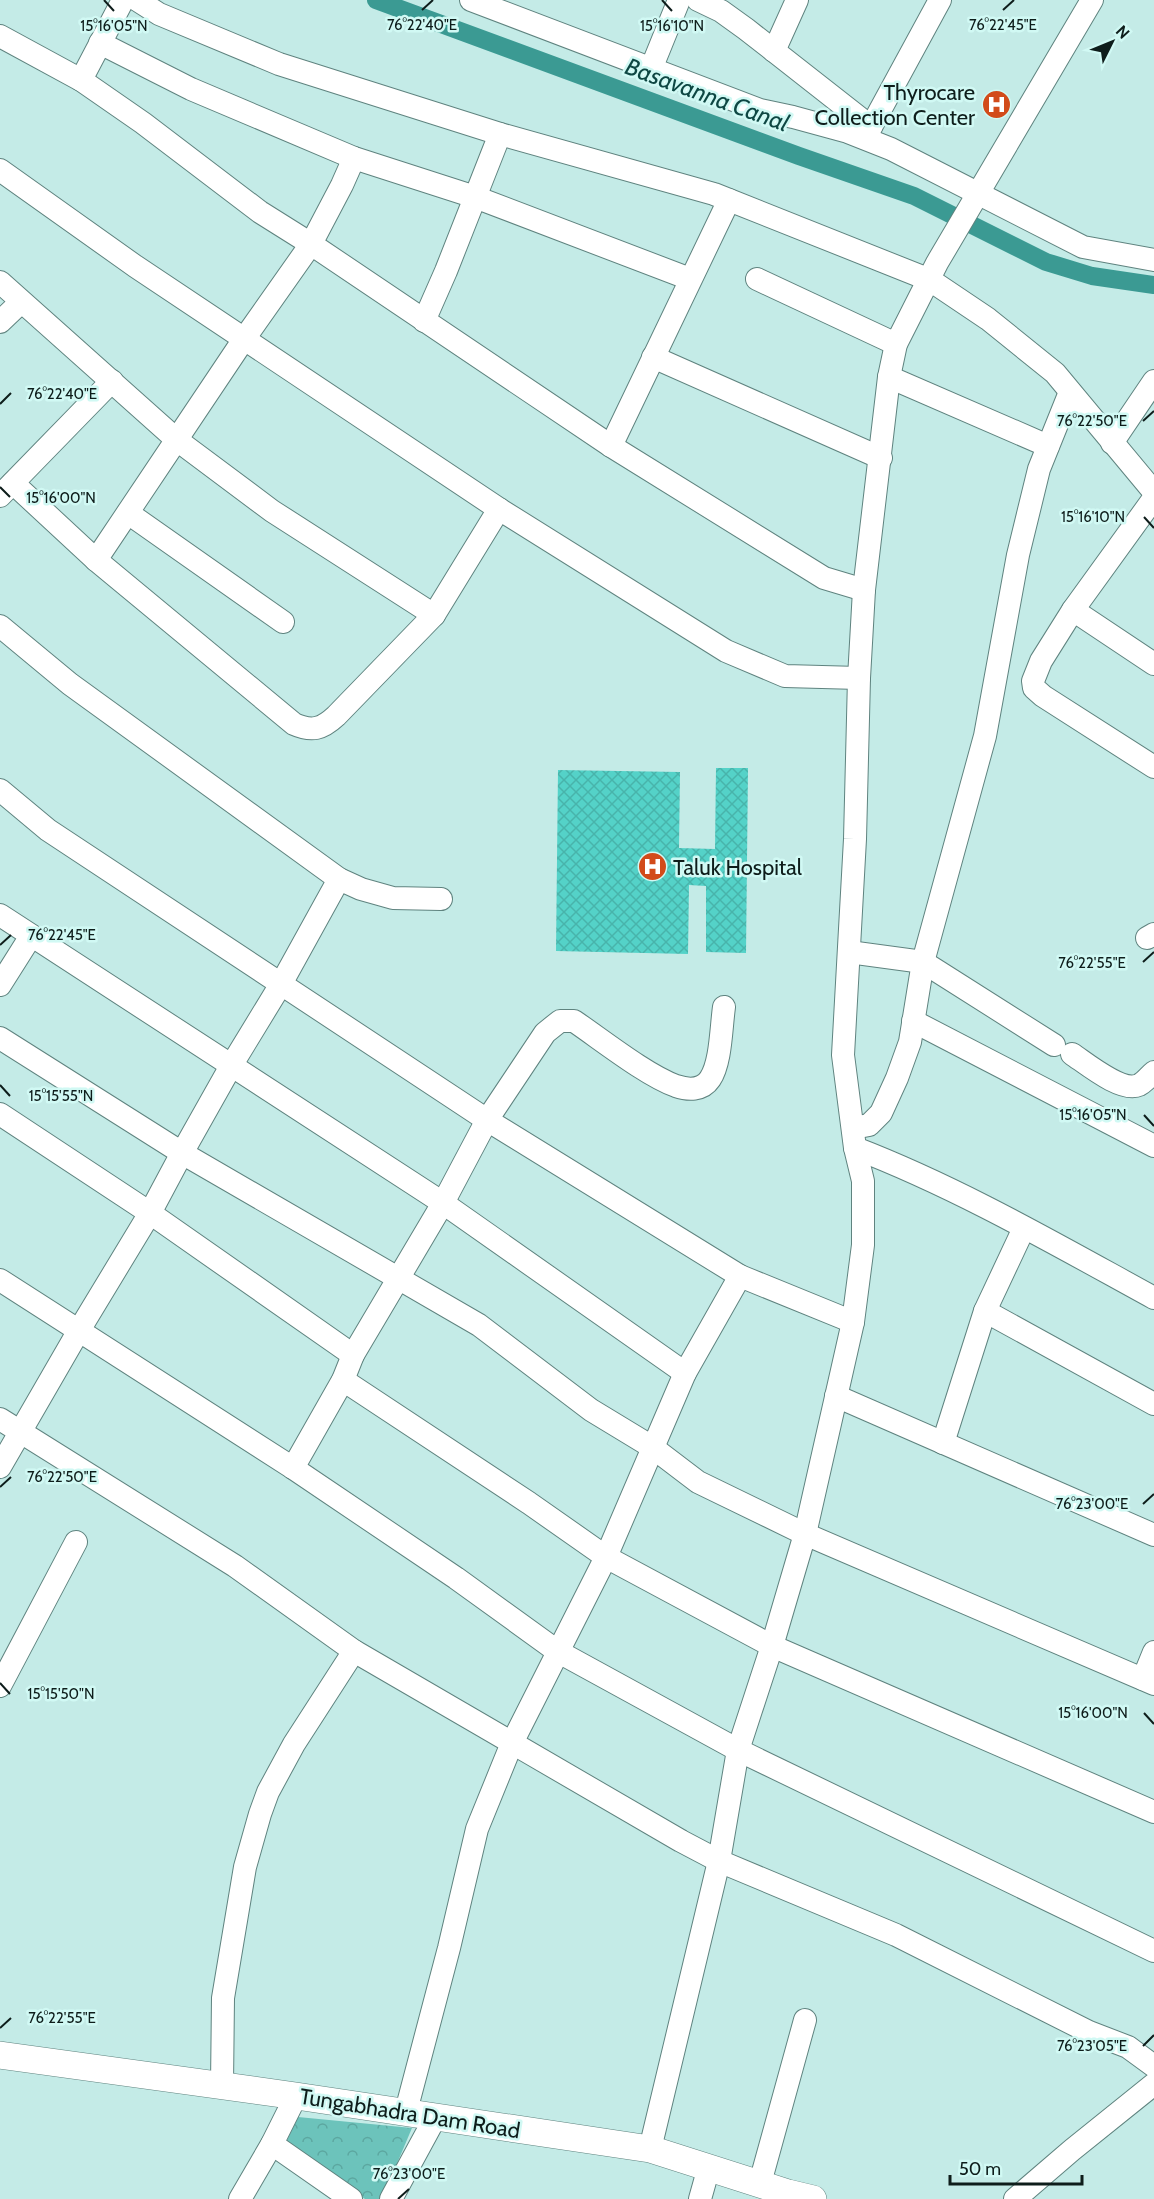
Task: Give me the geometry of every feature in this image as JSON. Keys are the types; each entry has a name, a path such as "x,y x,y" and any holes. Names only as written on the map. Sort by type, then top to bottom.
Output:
{"main road":[{"name":"Tungabhadra Dam Road","path":"0,2055 222,2085 650,2149 813,2199"}],"street":[{"path":"81,80 123,0"},
{"path":"136,0 159,14 279,64 500,134 714,194 933,272 1054,373 1154,492"},
{"path":"471,0 760,110 868,133"},
{"path":"651,69 679,0"},
{"path":"698,0 723,5 868,133 973,201 1083,247 1154,260"},
{"path":"774,51 796,0"},
{"path":"868,133 940,0"},
{"path":"650,2149 719,1861 738,1750 805,1534 853,1322 863,1245 862,1181 843,1055 855,839 859,678 864,590 889,377 896,344 933,272 1092,0"},
{"path":"0,36 81,80 143,123 260,212 611,446 824,578 864,590"},
{"path":"100,44 191,89 354,158 475,196 690,279"},
{"path":"423,321 446,271 500,134"},
{"path":"96,560 244,339 311,244 354,158"},
{"path":"0,171 135,266 499,509 726,651 785,676 859,678"},
{"path":"611,446 729,200"},
{"path":"757,279 896,344"},
{"path":"0,282 177,440 272,511 434,615"},
{"path":"0,322 21,302"},
{"path":"653,357 881,458"},
{"path":"889,377 1048,446"},
{"path":"112,381 7,490 96,560 294,724 304,729 316,729 326,725 434,615 499,509"},
{"path":"1112,443 1154,381"},
{"path":"854,1138 881,1113 907,1051 923,962 985,736 1018,555 1039,469 1070,392"},
{"path":"1154,498 1073,610 1041,661 1033,681 1034,688 1043,696 1154,767"},
{"path":"128,513 283,622"},
{"path":"1073,610 1154,664"},
{"path":"0,626 70,684 339,879 361,889 393,898 441,899"},
{"path":"0,790 48,830 487,1120 740,1276 853,1322"},
{"path":"0,1467 150,1213 231,1066 281,984 339,879"},
{"path":"0,915 443,1203 685,1373"},
{"path":"0,985 31,936"},
{"path":"849,952 923,962 1117,1083 1125,1086 1139,1085 1154,1072"},
{"path":"293,1468 343,1380 353,1355 443,1203 487,1120 545,1033 560,1021 574,1021 647,1070 675,1085 687,1088 703,1086 716,1068 724,1007"},
{"path":"913,1021 1154,1146"},
{"path":"0,1038 182,1153 479,1325 591,1410 652,1447 698,1482 805,1534 1149,1682 1154,1652"},
{"path":"0,1114 150,1213 353,1355"},
{"path":"854,1138 902,1166 1154,1298"},
{"path":"943,1443 985,1311 1024,1228"},
{"path":"406,2112 477,1829 512,1743 606,1557 685,1373 740,1276"},
{"path":"0,1280 293,1468 456,1578 557,1651 738,1750 1154,1951"},
{"path":"985,1311 1154,1404"},
{"path":"343,1380 529,1503 606,1557 772,1646 1154,1812"},
{"path":"836,1396 1154,1535"},
{"path":"0,1419 235,1566 354,1651 681,1841 719,1861 896,1935 1089,2032 1128,2047 1154,2066"},
{"path":"0,1686 76,1542"},
{"path":"222,2085 224,1998 245,1867 260,1814 268,1792 294,1744 354,1651"},
{"path":"760,2183 805,2020"},
{"path":"1015,2199 1072,2150 1151,2092"},
{"path":"240,2199 272,2144 296,2096"},
{"path":"391,2199 435,2118"},
{"path":"272,2144 351,2199"},
{"path":"700,2199 709,2167"}],"green space":[{"path":"298,2117 412,2128 382,2199 365,2199 285,2144"}],"building":[{"name":"Taluk Hospital","path":"716,768 748,768 746,953 706,952 706,886 689,885 688,954 556,951 558,770 680,772 679,848 715,849"}],"waterway":[{"name":"Basavanna Canal","path":"376,0 914,196 1046,262 1092,276 1154,285"}],"place":[{"name":"Thyrocare Collection Center","path":"996,105"},
{"name":"Taluk Hospital","path":"652,867"}]}
